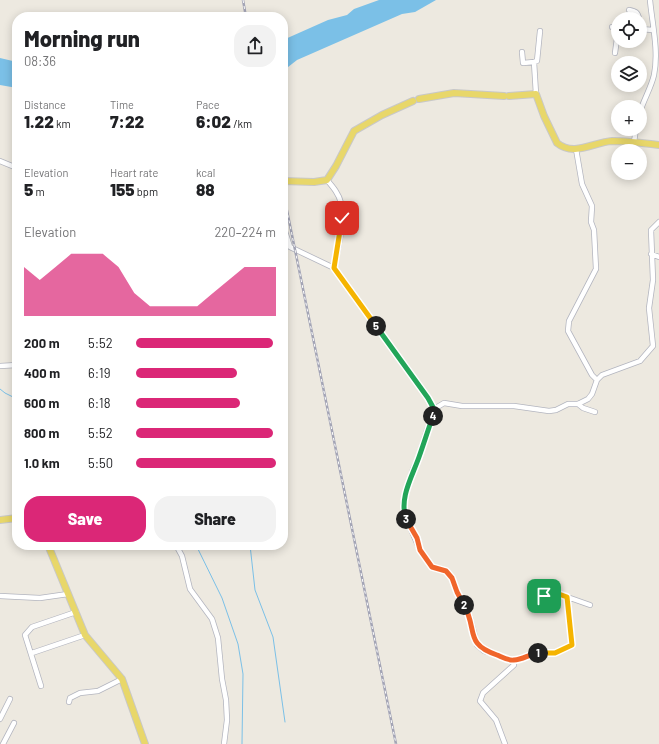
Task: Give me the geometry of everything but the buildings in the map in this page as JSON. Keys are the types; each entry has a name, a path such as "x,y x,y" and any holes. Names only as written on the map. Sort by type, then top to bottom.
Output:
{"main road":[{"path":"288,181 314,182 327,180 336,166 354,130 382,115 416,100 454,93 506,96 536,94 544,116 557,143 566,148 576,149 610,141 659,145"},
{"path":"0,520 12,519"},
{"path":"50,550 85,635 122,679 145,744"}],"street":[{"path":"645,100 655,73 650,0"},
{"path":"629,10 636,12"},
{"path":"647,30 652,30"},
{"path":"522,52 523,63 537,61 540,31"},
{"path":"615,53 616,48"},
{"path":"534,62 536,94"},
{"path":"634,142 635,136"},
{"path":"576,149 582,184 592,206 591,222 594,230 596,269 569,321 568,332 596,380"},
{"path":"0,161 12,166"},
{"path":"327,180 336,191 342,203 342,218 334,268"},
{"path":"434,409 444,403 462,406 514,406 549,411 556,410 568,404 578,404 588,399 592,394 596,380 602,375 640,361 653,346 649,308 653,280 651,230 659,222"},
{"path":"288,241 290,247 334,268 406,367 434,409 433,417 413,469 403,504 404,510 420,550 432,567 446,571 452,578 457,592 470,617 477,645 484,651 514,661 536,653 555,653 572,645 567,597"},
{"path":"651,254 659,257"},
{"path":"0,366 12,365"},
{"path":"578,404 583,408 596,412"},
{"path":"179,550 182,556 190,589 212,619 218,638 222,679 226,700 227,720 224,744"},
{"path":"535,586 532,593 533,595 544,596 556,593 590,605"},
{"path":"0,596 40,598 68,594"},
{"path":"40,686 32,653 25,635 32,627 76,612"},
{"path":"32,653 85,635"},
{"path":"505,744 496,720 480,701 483,693 514,666 514,661"},
{"path":"69,702 70,698 80,693 98,691 122,679"},
{"path":"0,719 10,699"},
{"path":"3,744 14,723"}],"water":[{"path":"379,0 436,0 415,12 402,14 297,60 288,67 288,38 328,20 347,15 354,9"},
{"path":"0,58 12,61 12,87 0,85"}],"waterway":[{"path":"0,389 12,396"},
{"path":"198,550 222,598 238,644 243,674 242,744"},
{"path":"251,550 255,590 273,637 285,722"}],"railway":[{"path":"243,0 245,12"},
{"path":"288,215 396,744"}],"route":[{"path":"342,218 334,268 416,381 434,409 433,417 413,469 403,504 408,524 417,538 420,550 432,567 446,571 452,578 457,592 470,617 475,641 484,651 514,661 536,653 555,653 572,645 567,597 556,593 544,596"}]}
